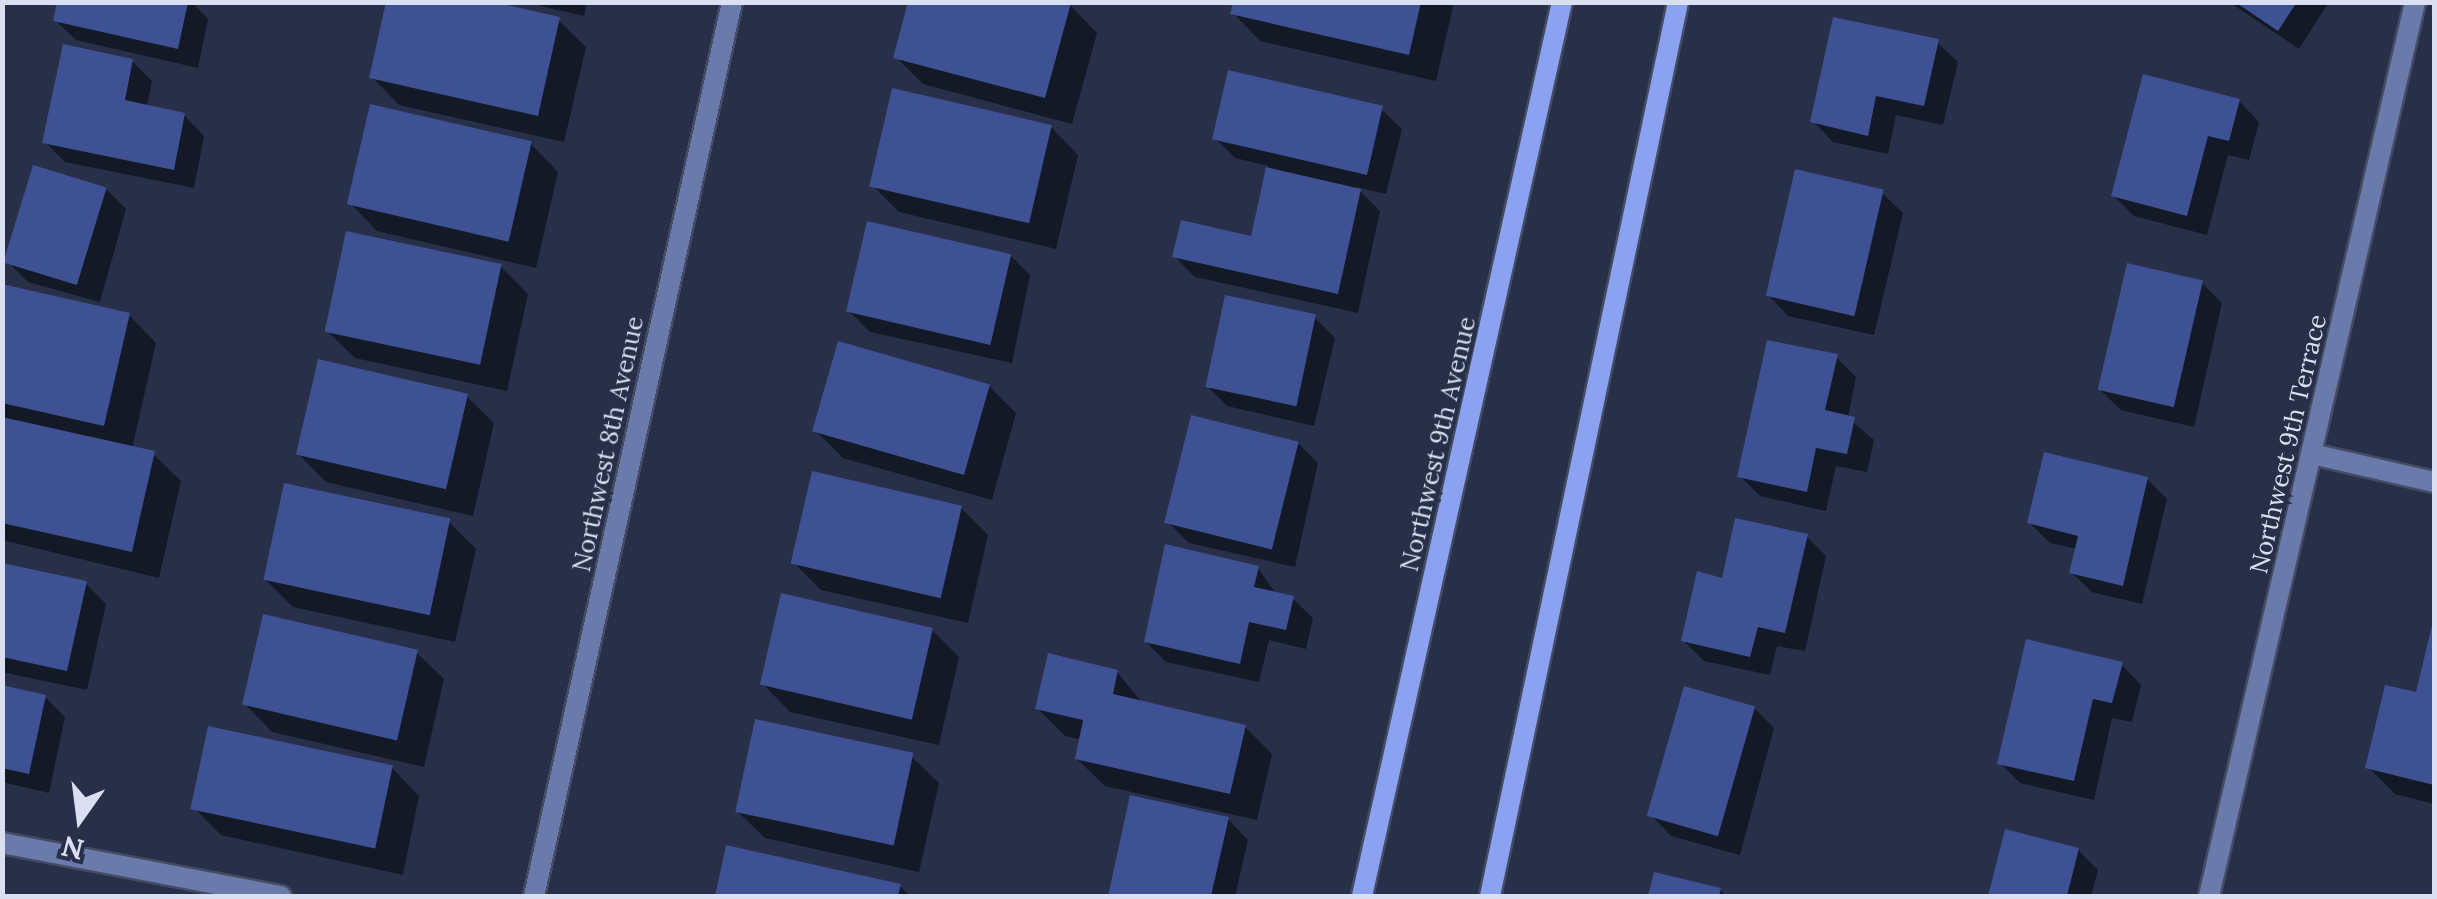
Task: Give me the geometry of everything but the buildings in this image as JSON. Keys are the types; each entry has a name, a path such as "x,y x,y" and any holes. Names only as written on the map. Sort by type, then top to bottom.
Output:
{"main road":[{"name":"Northwest 9th Avenue","path":"1362,896 1562,2"},
{"path":"1490,896 1678,2"}],"street":[{"name":"Northwest 8th Avenue","path":"534,896 732,2"},
{"name":"Northwest 9th Terrace","path":"2210,896 2415,2"},
{"path":"2312,454 2434,482"},
{"path":"2,843 281,896"}]}
